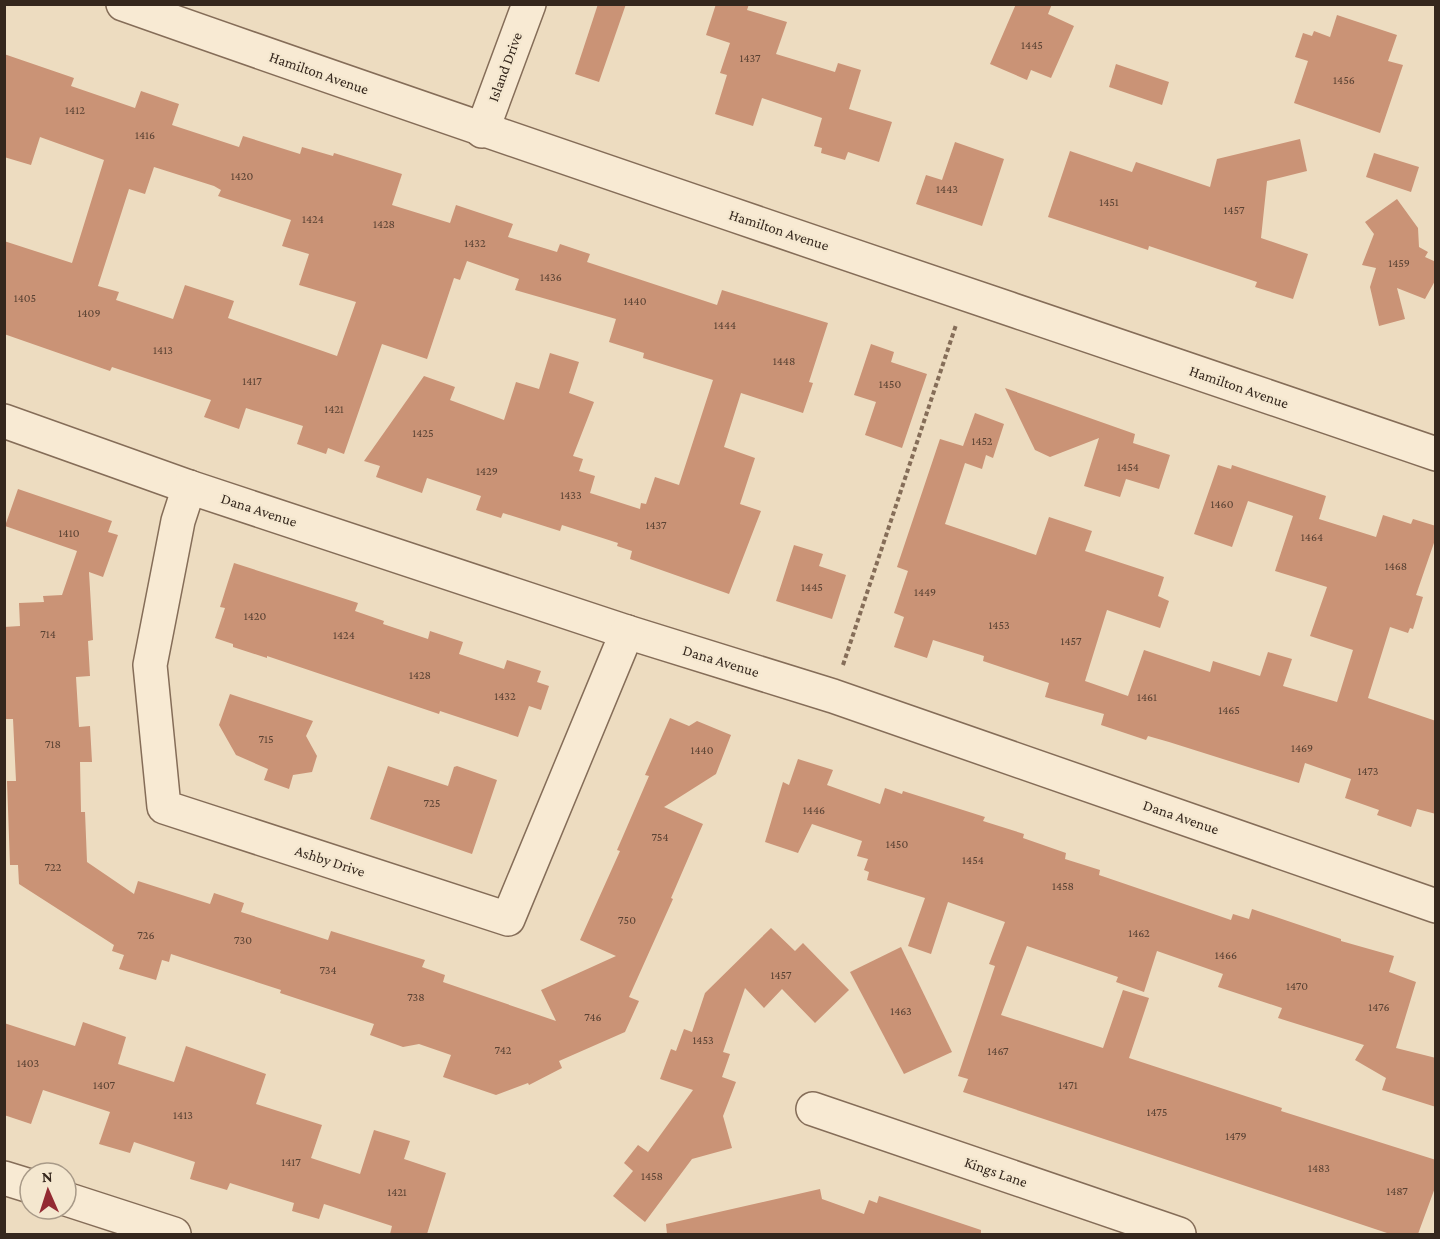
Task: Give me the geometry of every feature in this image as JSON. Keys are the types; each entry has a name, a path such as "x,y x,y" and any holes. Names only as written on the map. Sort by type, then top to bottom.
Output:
{"street":[{"name":"Hamilton Avenue","path":"123,4 482,131 967,293 1436,454"},
{"name":"Island Drive","path":"482,131 529,4"},
{"name":"Dana Avenue","path":"4,421 189,487 627,632 833,696 1436,906"},
{"name":"Ashby Drive","path":"189,487 178,521 150,665 164,807 508,919 627,632"},
{"name":"Kings Lane","path":"813,1109 1179,1234"},
{"path":"78,1202 174,1234"}],"path":[{"path":"833,696 891,529 967,293"}],"building":[{"path":"598,4 626,4 599,82 575,74"},
{"path":"716,4 749,4 747,10 787,22 776,54 835,72 838,63 861,70 849,109 892,122 879,162 848,152 845,160 821,153 822,148 814,146 822,118 762,98 753,126 715,114 727,75 720,73 730,43 706,35"},
{"path":"1016,4 1052,4 1048,14 1074,26 1051,78 1031,70 1027,80 990,64"},
{"path":"1337,15 1397,35 1388,61 1403,65 1380,133 1294,103 1308,61 1295,57 1303,33 1312,36 1314,31 1330,37"},
{"path":"4,54 74,78 71,86 135,108 141,91 179,104 172,125 239,147 243,136 300,154 302,147 333,156 334,153 402,174 392,205 450,223 456,205 513,224 508,237 557,252 560,244 590,254 587,262 717,305 722,290 828,323 809,382 813,383 803,413 741,393 724,447 755,458 740,504 761,511 729,594 630,559 632,551 617,546 618,543 562,525 560,531 503,513 501,518 476,510 481,496 427,478 422,493 376,477 380,466 364,461 424,376 455,387 450,400 504,420 516,382 539,389 550,353 579,362 569,393 594,402 573,456 583,459 579,471 595,476 590,493 640,509 641,503 646,504 655,477 679,485 713,380 643,358 644,353 609,342 616,319 515,290 519,279 467,261 460,280 454,278 427,359 382,344 344,454 328,448 326,454 297,444 303,426 246,408 239,429 204,417 211,400 112,367 110,371 4,334 4,241 72,263 104,160 40,137 31,165 4,157","holes":["154,167 221,190 218,196 291,220 282,246 309,254 299,285 356,302 337,356 228,318 234,301 185,285 173,319 116,300 119,292 98,286 129,189 145,194"]},
{"path":"1116,64 1169,82 1162,105 1109,87"},
{"path":"1300,139 1307,171 1267,181 1261,238 1308,254 1293,299 1255,287 1257,282 1149,246 1148,250 1048,217 1070,151 1132,172 1136,162 1210,187 1217,159"},
{"path":"955,142 1004,159 982,226 916,204 926,175 942,180"},
{"path":"1374,153 1419,167 1411,192 1366,177"},
{"path":"1397,199 1418,228 1419,247 1428,252 1425,257 1436,262 1436,279 1425,299 1397,288 1405,319 1379,326 1370,287 1376,268 1362,265 1374,234 1365,222"},
{"path":"871,344 894,352 891,362 927,374 902,448 865,435 876,402 854,395"},
{"path":"1005,388 1135,434 1133,443 1170,455 1159,489 1126,479 1120,497 1084,486 1099,438 1050,457 1035,450"},
{"path":"975,413 1004,424 993,458 986,455 982,469 965,463 945,524 1036,555 1049,517 1092,531 1085,551 1164,577 1158,596 1169,601 1160,628 1107,610 1085,681 1128,696 1144,650 1210,672 1213,661 1260,676 1268,652 1292,659 1283,686 1337,702 1353,650 1310,636 1327,587 1275,571 1293,516 1248,501 1232,547 1194,534 1218,465 1231,469 1232,465 1326,496 1319,519 1376,537 1383,515 1411,524 1413,519 1436,526 1436,537 1416,595 1423,597 1413,629 1410,628 1408,633 1390,627 1368,698 1436,721 1436,814 1417,809 1411,827 1377,815 1379,810 1345,798 1351,779 1305,763 1299,783 1148,736 1146,740 1101,725 1104,714 1045,697 1049,683 983,661 984,656 933,640 927,658 894,647 904,617 894,613 908,571 897,567 940,439 963,446"},
{"path":"18,489 112,521 108,532 118,535 103,577 89,572 93,640 88,641 90,676 76,677 79,727 90,726 92,762 80,762 81,812 85,812 87,862 134,894 138,881 210,904 214,893 244,903 241,912 328,940 331,931 425,960 422,967 445,975 443,982 556,1021 541,990 616,956 580,940 620,851 617,850 649,776 645,775 670,718 689,726 697,721 731,735 716,774 664,807 703,824 671,898 673,899 629,997 639,1001 625,1032 559,1061 562,1068 529,1085 528,1083 496,1095 443,1077 451,1055 419,1044 403,1047 370,1035 374,1024 280,993 281,990 171,954 169,962 162,960 156,980 119,969 124,955 112,951 114,945 19,884 18,865 10,865 7,781 16,781 13,719 4,719 4,627 20,626 19,603 44,602 43,596 62,595 77,551 5,526"},
{"path":"794,545 823,554 819,566 846,575 832,619 776,601"},
{"path":"234,563 358,603 355,611 384,621 383,624 428,639 430,631 463,642 459,654 504,669 507,660 541,671 537,682 549,686 541,710 529,706 518,737 440,711 439,714 267,656 267,658 233,647 233,644 215,638 225,608 220,607"},
{"path":"230,694 313,721 306,736 317,756 312,772 293,775 289,789 264,780 268,769 236,755 219,725"},
{"path":"798,759 833,770 827,785 880,804 885,788 902,794 903,791 985,817 983,821 1024,834 1023,838 1066,853 1065,859 1100,870 1099,875 1231,920 1233,914 1249,919 1252,909 1341,939 1341,941 1394,956 1389,972 1416,982 1396,1048 1436,1058 1436,1107 1382,1090 1386,1078 1355,1060 1364,1045 1278,1018 1282,1008 1218,987 1223,974 1157,951 1144,992 1116,982 1118,977 1027,946 1001,1015 1103,1048 1123,990 1149,998 1129,1058 1282,1108 1281,1111 1436,1160 1436,1185 1418,1234 1390,1234 963,1092 968,1079 958,1076 995,966 989,964 1005,922 948,902 931,954 908,946 925,898 867,880 869,872 864,870 868,859 857,856 862,841 812,824 798,853 765,842 783,782 789,785"},
{"path":"388,766 448,786 454,767 457,766 497,780 472,854 370,819"},
{"path":"771,928 795,951 803,943 849,990 815,1023 782,989 764,1008 745,988 723,1052 730,1054 722,1077 736,1082 723,1116 732,1148 692,1159 645,1222 613,1196 633,1171 624,1163 638,1145 648,1152 693,1090 660,1079 671,1049 676,1051 684,1029 692,1032 705,993"},
{"path":"901,947 952,1052 904,1074 850,972"},
{"path":"83,1022 126,1037 118,1064 174,1082 186,1046 266,1074 256,1104 322,1125 311,1158 360,1174 374,1130 410,1141 404,1159 446,1173 427,1234 390,1234 392,1226 324,1204 319,1219 292,1211 294,1203 230,1183 227,1190 190,1179 195,1162 134,1142 130,1153 99,1144 110,1112 43,1090 31,1124 4,1115 4,1023 75,1046"},
{"path":"820,1189 822,1199 864,1214 869,1200 877,1203 879,1196 981,1230 981,1234 667,1234 666,1224"}]}
